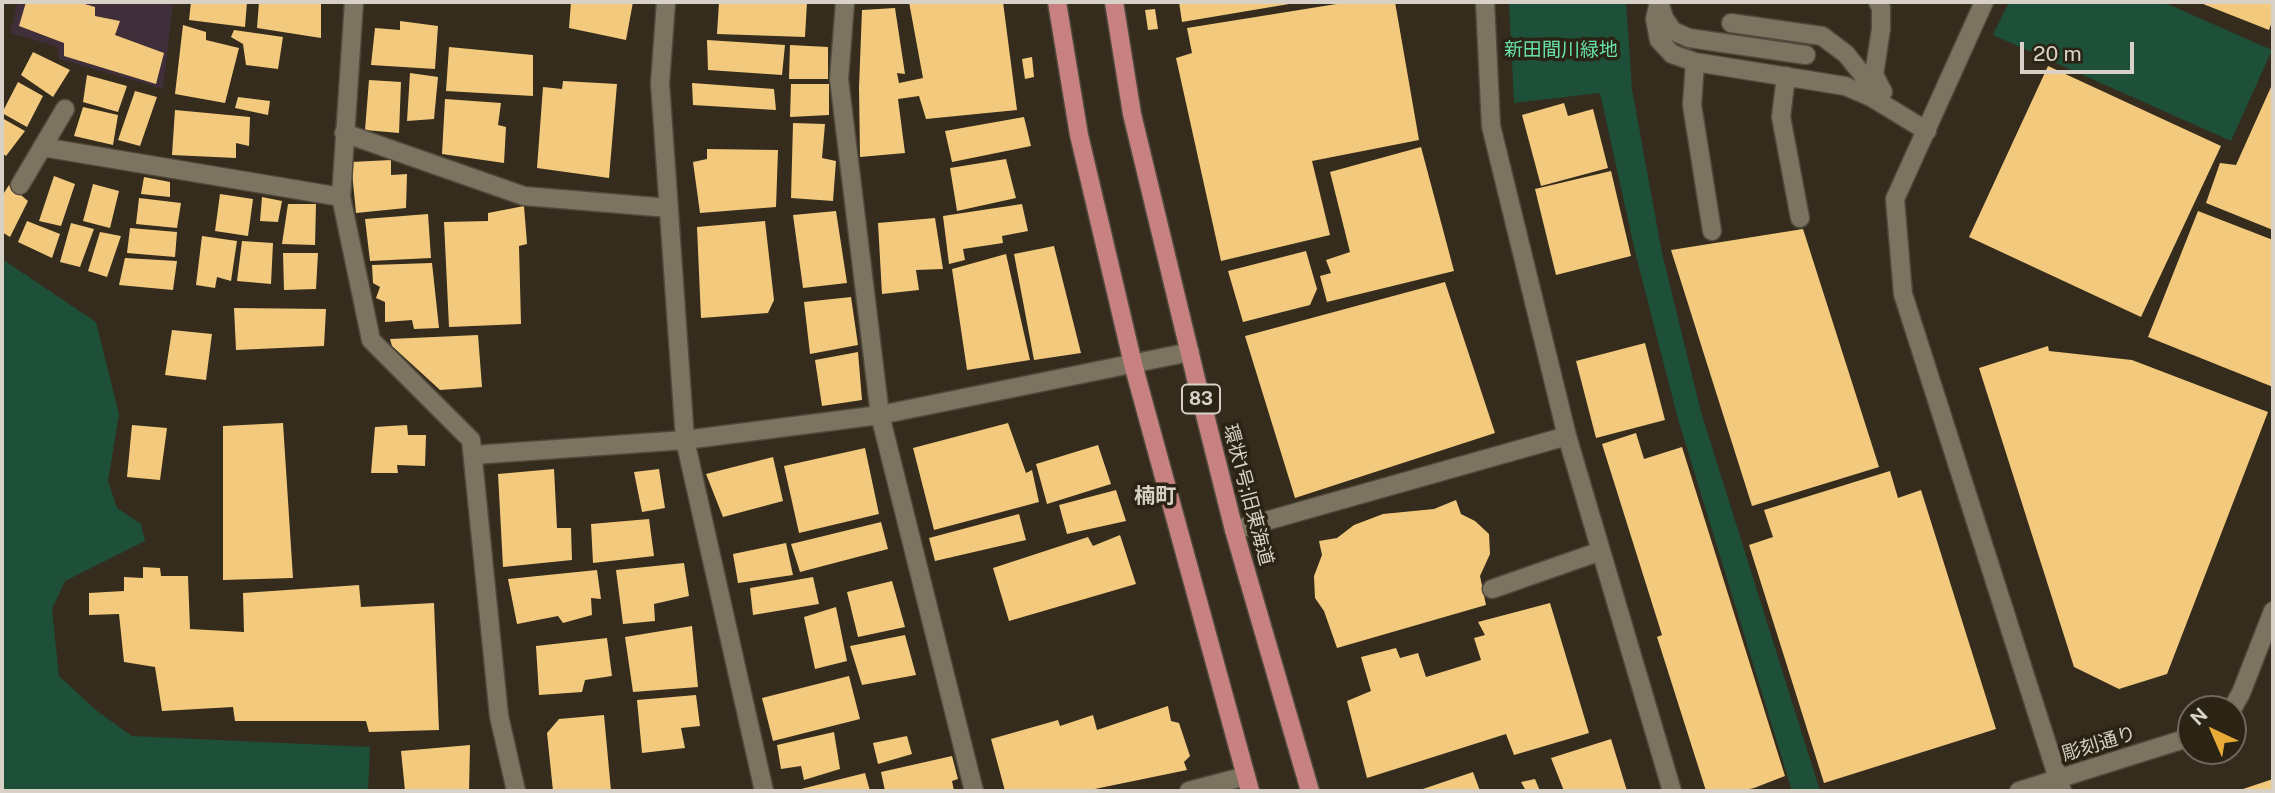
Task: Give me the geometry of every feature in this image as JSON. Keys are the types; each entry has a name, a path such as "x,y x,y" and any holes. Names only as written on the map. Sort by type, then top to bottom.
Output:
{"main road":[{"path":"1057,2 1079,135 1133,365 1248,784"},
{"name":"環状1号;旧東海道","path":"1114,2 1132,114 1234,530 1310,791"}],"street":[{"path":"354,2 341,197 371,340 471,440 499,716 516,791"},
{"path":"666,2 660,83 685,440 764,791"},
{"path":"845,2 839,79 880,415 975,791"},
{"path":"1485,2 1491,126 1567,436 1672,791"},
{"path":"1659,2 1664,18 1673,31 1689,38 1806,55"},
{"path":"1659,2 1655,19 1659,40 1672,54 1695,62 1845,86 1929,126"},
{"path":"1878,2 1881,8 1881,29 1874,75 1880,88"},
{"path":"1984,2 1895,199 1903,295 2060,785"},
{"path":"1731,23 1822,36 1846,54 1866,79 1929,126"},
{"path":"1695,62 1692,105 1712,231"},
{"path":"1786,76 1781,117 1800,218"},
{"path":"20,185 65,109"},
{"path":"344,132 524,197 669,208"},
{"path":"43,147 341,197"},
{"path":"473,455 685,440 880,415 1190,352"},
{"path":"1234,530 1567,436"},
{"path":"1492,589 1601,551"},
{"path":"2240,695 2273,611"},
{"name":"彫刻通り","path":"2019,791 2060,785 2177,742"},
{"path":"1189,791 1248,784"}],"shaded area":[{"path":"18,2 173,2 163,89 59,59 58,47 10,33"}],"green space":[{"name":"新田間川緑地","path":"1509,2 1626,2 1632,89 1662,253 1701,412 1820,791 1792,791 1678,419 1636,256 1600,93 1514,103"},
{"path":"2009,2 2163,2 2272,50 2231,141 1993,35"},
{"path":"2,259 96,322 119,414 108,481 117,508 141,524 145,541 65,581 52,609 59,676 97,711 132,736 370,747 368,791 2,791"}],"building":[{"path":"26,2 78,2 95,7 95,16 120,21 115,35 164,53 156,84 64,56 64,43 19,26"},
{"path":"191,2 247,2 245,27 189,20"},
{"path":"259,2 321,2 321,38 257,28"},
{"path":"571,2 633,2 626,40 569,28"},
{"path":"719,2 807,2 805,37 717,34"},
{"path":"909,2 1003,2 1017,110 926,119 919,96 898,99 905,153 860,157 862,10 895,8 905,74 897,73 899,83 923,78"},
{"path":"1179,2 1295,2 1295,3 1182,22"},
{"path":"1349,2 1395,2 1419,140 1312,161 1330,235 1221,261 1176,58 1192,53 1187,28"},
{"path":"2198,2 2273,2 2273,19 2269,30"},
{"path":"1155,9 1158,29 1148,30 1145,10"},
{"path":"400,21 438,26 435,69 371,65 375,28 400,30"},
{"path":"183,25 206,32 206,40 239,48 225,103 175,94"},
{"path":"234,30 283,37 278,69 246,65 243,44 231,37"},
{"path":"707,40 785,45 782,75 708,70"},
{"path":"790,45 828,47 828,79 789,79"},
{"path":"449,47 533,55 533,96 446,91"},
{"path":"33,52 70,70 53,97 21,75"},
{"path":"1032,57 1034,77 1025,79 1022,59"},
{"path":"2048,66 2221,146 2141,317 1969,237"},
{"path":"410,73 438,77 434,119 407,121"},
{"path":"87,75 127,86 118,112 83,102"},
{"path":"369,80 401,82 399,133 365,130"},
{"path":"563,81 617,84 609,178 537,168 543,87 562,89"},
{"path":"18,82 43,96 27,127 2,113"},
{"path":"692,83 774,89 776,110 693,105"},
{"path":"791,84 829,84 829,115 790,117"},
{"path":"2271,87 2273,230 2206,203 2220,163 2236,165"},
{"path":"135,91 157,97 140,146 118,140"},
{"path":"238,97 270,101 268,115 235,108"},
{"path":"445,99 501,103 498,125 506,127 504,163 442,154"},
{"path":"1564,103 1568,116 1593,109 1608,168 1541,186 1522,115"},
{"path":"83,107 118,115 113,145 74,136"},
{"path":"175,110 250,117 249,146 236,143 236,158 172,155"},
{"path":"1024,117 1031,146 952,162 945,131"},
{"path":"2,118 25,131 6,156 2,153"},
{"path":"793,123 825,124 822,158 836,161 833,201 791,198"},
{"path":"1421,147 1454,271 1327,302 1320,276 1331,273 1326,260 1350,252 1330,172"},
{"path":"707,149 778,150 776,207 700,213 693,162 707,159"},
{"path":"1006,159 1016,198 957,211 950,168"},
{"path":"391,160 391,175 407,174 406,208 356,213 351,162"},
{"path":"1611,171 1631,256 1556,275 1535,189"},
{"path":"54,176 75,184 61,226 39,221"},
{"path":"144,177 170,182 170,197 141,194"},
{"path":"93,184 119,191 110,228 83,221"},
{"path":"9,185 28,201 10,237 2,232 2,196"},
{"path":"220,194 253,199 248,236 215,231"},
{"path":"262,197 282,201 278,222 260,221"},
{"path":"139,198 181,203 177,228 136,224"},
{"path":"288,204 316,204 315,245 282,244"},
{"path":"1022,204 1028,231 1002,236 1003,243 963,249 965,260 949,264 943,216"},
{"path":"524,206 527,244 519,246 521,324 449,327 444,222 488,221 488,213"},
{"path":"836,211 847,283 803,288 793,215"},
{"path":"2198,211 2273,240 2273,387 2148,337"},
{"path":"428,214 431,258 370,261 365,219"},
{"path":"935,218 943,269 916,270 919,290 882,294 878,223"},
{"path":"27,221 60,234 52,258 18,242"},
{"path":"765,221 774,300 768,313 701,318 697,227"},
{"path":"71,223 94,229 80,267 60,262"},
{"path":"130,228 177,232 175,257 127,253"},
{"path":"1803,229 1879,467 1752,506 1671,250"},
{"path":"100,232 121,236 107,277 88,271"},
{"path":"202,236 237,241 231,281 217,277 215,288 196,285"},
{"path":"242,241 273,243 271,284 237,281"},
{"path":"1054,246 1081,353 1034,360 1014,254"},
{"path":"1306,251 1317,289 1310,305 1243,322 1228,271"},
{"path":"283,253 318,253 316,289 284,290"},
{"path":"1006,254 1030,360 967,370 952,269"},
{"path":"125,258 177,261 173,290 119,285"},
{"path":"432,263 439,328 414,329 412,320 385,322 385,302 376,298 380,287 373,283 372,265"},
{"path":"1445,282 1495,433 1295,498 1245,336"},
{"path":"851,297 858,345 810,354 804,302"},
{"path":"234,308 326,309 324,346 236,350"},
{"path":"172,330 212,334 206,380 165,375"},
{"path":"478,335 482,387 440,390 392,346 390,339"},
{"path":"1645,343 1665,420 1596,438 1576,361"},
{"path":"2048,346 2049,351 2132,360 2268,412 2167,674 2119,689 2074,667 1979,368"},
{"path":"858,352 862,400 822,406 815,360"},
{"path":"283,423 293,578 223,580 223,426"},
{"path":"1008,423 1026,473 1032,470 1039,502 934,530 913,448"},
{"path":"132,425 167,428 160,480 127,477"},
{"path":"407,425 408,435 426,435 425,466 397,465 398,473 371,473 375,427"},
{"path":"1636,433 1644,459 1682,447 1785,776 1754,788 1706,791 1657,637 1662,635 1602,444"},
{"path":"1098,445 1111,484 1047,504 1036,464"},
{"path":"865,448 879,514 799,533 784,466"},
{"path":"773,457 783,501 723,517 706,474"},
{"path":"554,469 557,528 571,528 572,560 503,567 498,474"},
{"path":"659,469 665,508 642,512 634,472"},
{"path":"1890,471 1898,498 1921,490 1996,729 1824,783 1749,545 1773,537 1764,510"},
{"path":"1116,490 1126,521 1067,534 1059,505"},
{"path":"1456,500 1461,514 1475,521 1489,534 1490,554 1480,576 1486,605 1337,648 1324,611 1315,598 1314,576 1322,555 1319,541 1337,538 1354,525 1383,514 1434,509"},
{"path":"1019,514 1026,540 935,561 929,538"},
{"path":"649,519 654,556 593,563 591,524"},
{"path":"881,522 888,549 800,572 791,544"},
{"path":"1120,535 1136,584 1009,621 993,568 1088,537 1093,546"},
{"path":"786,543 793,575 738,583 733,554"},
{"path":"684,563 689,596 654,604 655,621 623,624 616,570"},
{"path":"143,567 160,568 161,576 188,576 190,629 244,632 243,593 359,585 361,607 434,603 439,730 369,732 366,721 235,721 233,707 162,711 155,667 124,662 119,614 89,615 89,593 124,591 124,577 143,578"},
{"path":"597,570 601,599 591,598 592,615 563,623 558,616 517,624 508,579"},
{"path":"813,577 819,604 753,615 750,588"},
{"path":"892,581 905,627 858,637 847,592"},
{"path":"1550,603 1589,733 1514,755 1506,734 1367,778 1347,701 1371,691 1361,657 1396,648 1400,658 1418,653 1426,677 1481,660 1474,638 1485,635 1478,622"},
{"path":"836,607 847,661 815,669 804,617"},
{"path":"692,626 698,687 633,692 625,637"},
{"path":"905,635 916,675 862,685 850,646"},
{"path":"607,638 612,676 585,680 582,692 539,695 536,646"},
{"path":"849,676 860,719 773,741 762,698"},
{"path":"696,695 700,726 681,728 685,748 642,753 637,700"},
{"path":"1168,706 1171,721 1179,723 1190,756 1184,762 1187,770 1085,791 1005,791 991,739 1058,720 1060,726 1093,715 1097,730"},
{"path":"604,715 611,791 553,791 547,733 559,719"},
{"path":"834,732 840,769 804,780 801,766 781,769 777,745"},
{"path":"907,736 912,754 878,764 873,743"},
{"path":"1611,739 1627,791 1564,791 1551,758"},
{"path":"470,745 469,791 405,791 401,751"},
{"path":"952,756 958,779 952,781 954,791 885,791 881,772"},
{"path":"1473,772 1480,791 1417,791"},
{"path":"865,773 870,791 797,791 797,790"},
{"path":"1535,779 1540,791 1526,791 1521,782"},
{"path":"2273,779 2273,791 2237,791"}],"district":[{"name":"楠町","path":"1155,497"}]}
